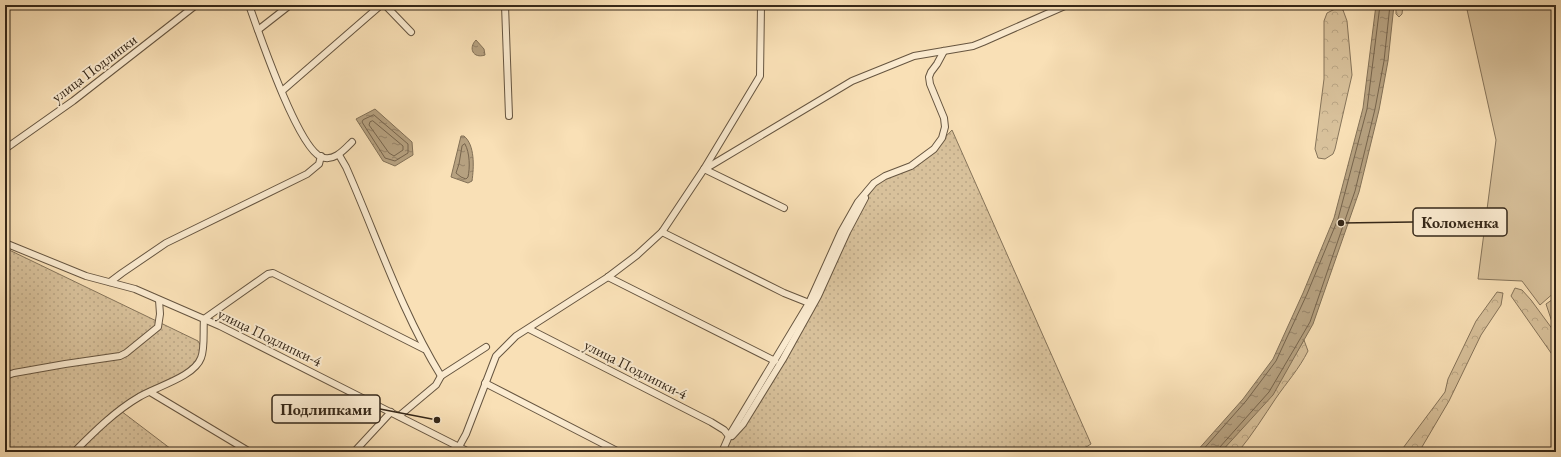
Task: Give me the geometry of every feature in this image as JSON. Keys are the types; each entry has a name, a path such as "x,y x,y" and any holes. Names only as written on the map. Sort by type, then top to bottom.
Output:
{"street":[{"name":"улица Подлипки","path":"5,149 73,101 196,5"},
{"path":"249,5 292,117 309,145 321,156 330,158 339,155 352,142"},
{"path":"258,30 290,5"},
{"path":"282,91 381,5"},
{"path":"385,5 411,32"},
{"path":"505,5 509,116"},
{"path":"457,449 466,434 484,383 496,356 516,336 608,277 637,255 662,232 704,170 760,76 761,5"},
{"path":"704,170 852,81 914,56 973,46 1066,5"},
{"path":"722,452 729,436 809,303 841,232 858,202 874,183 885,176 911,166 934,149 942,138 945,127 944,118 930,84 929,77 944,51"},
{"path":"339,155 346,167 424,349 441,376"},
{"path":"110,282 166,244 307,174 319,164 321,156"},
{"path":"704,170 784,208"},
{"path":"727,442 743,424 783,360 818,296 847,232 874,183"},
{"path":"662,232 784,293 809,303"},
{"path":"5,243 86,276 135,289 204,319 201,358 197,364 188,373 139,397 105,422 74,452"},
{"name":"улица Подлипки-4","path":"424,349 273,272 204,319 399,416 457,449 469,452"},
{"path":"608,277 775,361"},
{"path":"5,376 65,364 120,356 126,353 158,327 160,314 159,300"},
{"name":"улица Подлипки-4","path":"529,329 711,422 724,430 729,436"},
{"path":"399,416 436,385 441,376 486,347"},
{"path":"484,383 619,452"},
{"path":"150,392 250,452"},
{"path":"356,450 390,412"}],"green space":[{"path":"1396,5 1403,5 1402,14 1399,17 1396,14"},
{"path":"1466,5 1556,5 1556,291 1540,305 1522,281 1478,279 1496,140"},
{"path":"1337,8 1343,10 1347,21 1352,75 1335,149 1333,154 1325,159 1318,158 1315,149 1324,79 1324,21 1327,13"},
{"path":"952,130 1091,444 1078,452 722,452 809,303 850,221 878,182 934,149"},
{"path":"5,248 198,341 202,348 197,364 121,411 175,452 5,452"},
{"path":"1515,288 1522,290 1531,300 1556,334 1556,360 1511,296"},
{"path":"1497,292 1503,293 1501,305 1481,335 1449,401 1419,452 1400,452 1445,392 1448,379 1476,321"},
{"path":"1556,297 1556,320 1552,322 1546,304"},
{"path":"1304,340 1308,351 1297,370 1248,439 1238,452 1221,452 1276,384"}],"water":[{"path":"1376,5 1394,5 1388,61 1379,110 1359,192 1313,324 1273,395 1221,452 1196,452 1243,399 1273,359 1303,293 1334,218 1363,108"},
{"path":"476,40 484,49 485,55 477,55 473,52 472,46"},
{"path":"375,109 412,142 413,155 395,166 383,161 356,119"},
{"path":"461,136 464,136 468,140 473,157 472,181 468,183 451,177"}],"place":[{"name":"Коломенка","path":"1341,223"},
{"name":"Подлипками","path":"437,420"}]}
